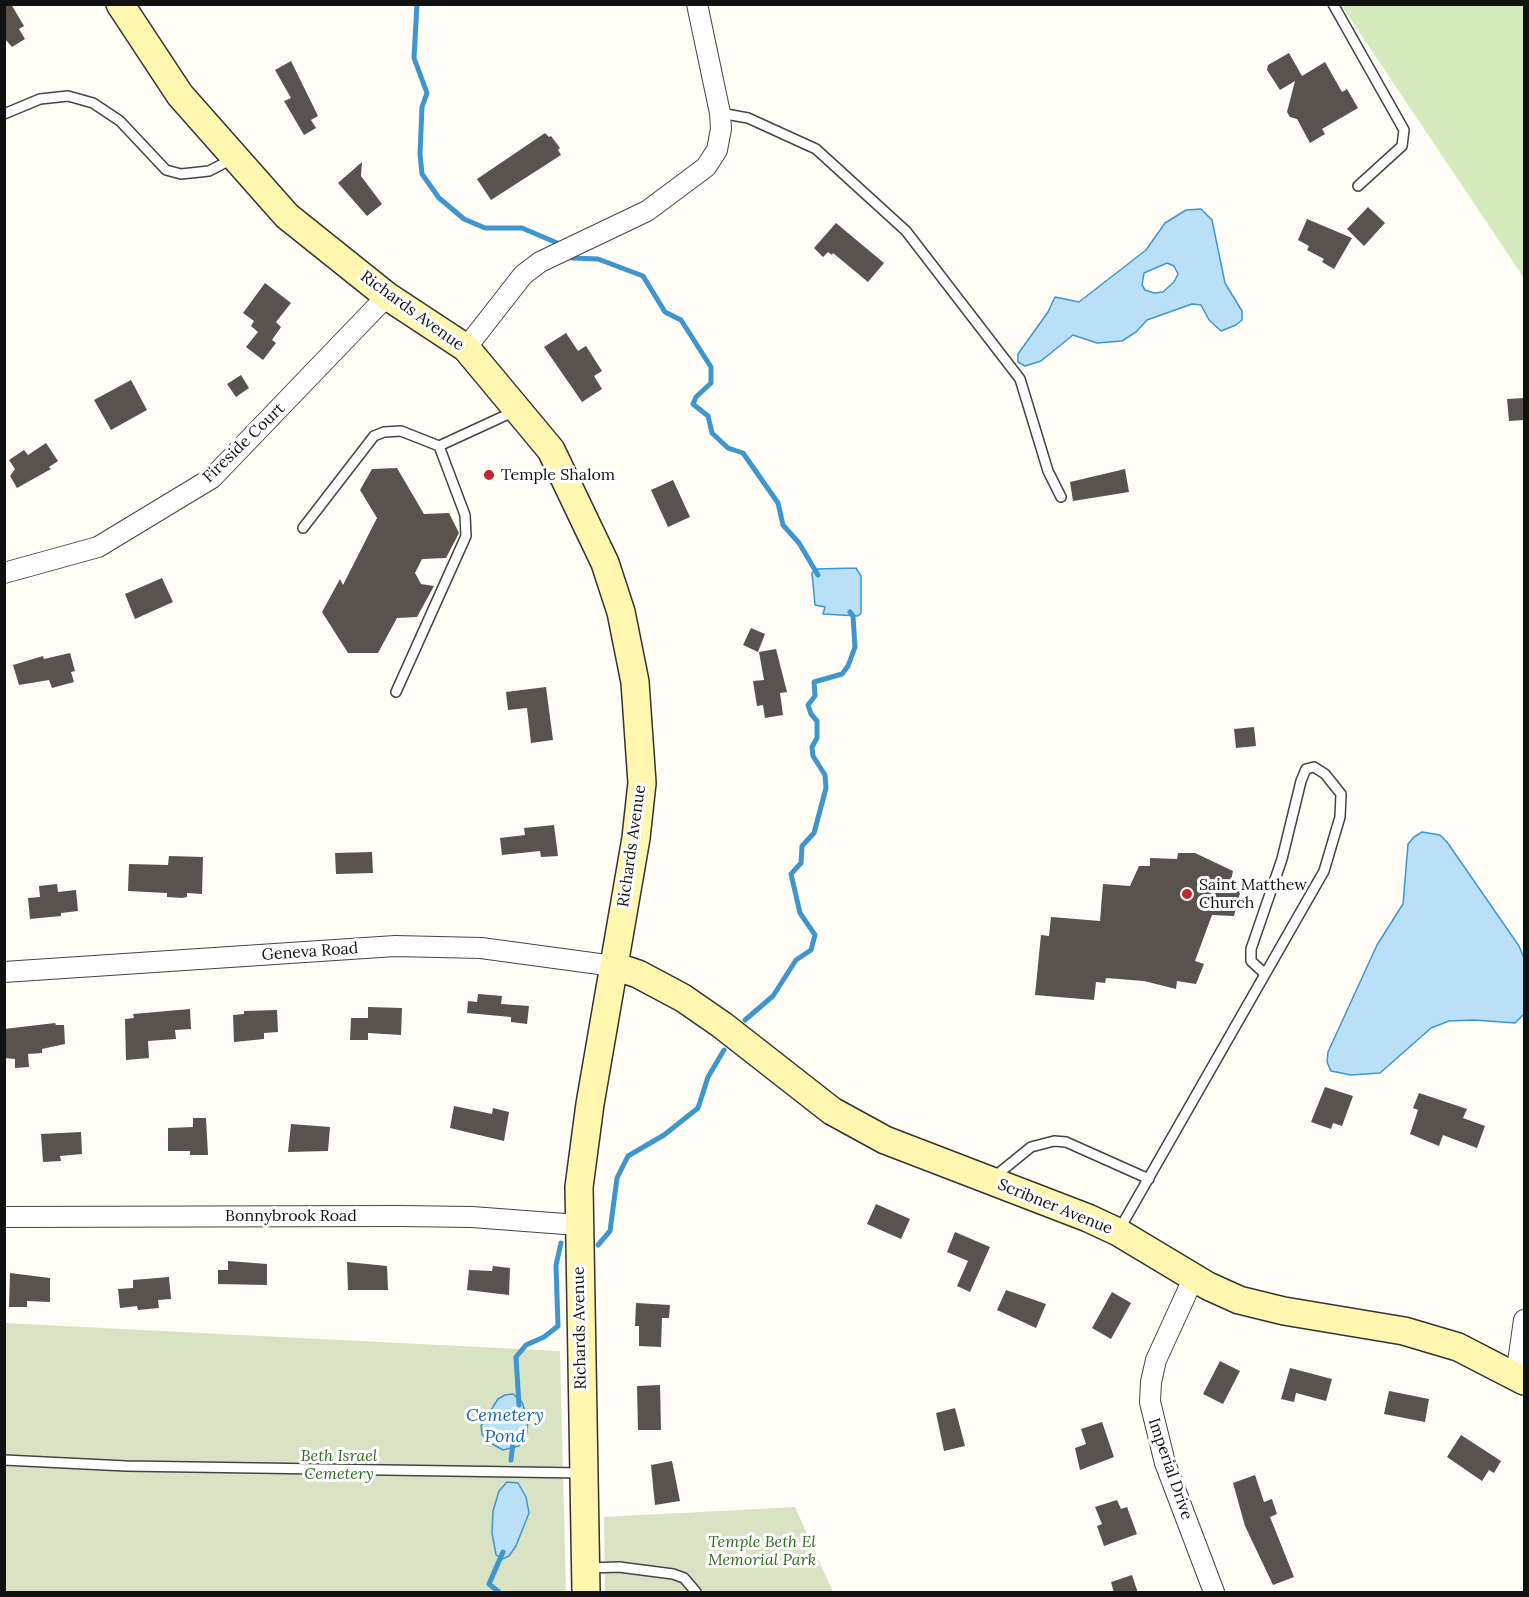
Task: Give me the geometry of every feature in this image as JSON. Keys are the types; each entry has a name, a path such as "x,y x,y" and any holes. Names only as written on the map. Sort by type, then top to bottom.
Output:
{"street":[{"path":"466,348 523,275 540,262 647,211 706,167 719,141 720,112 697,4"},
{"name":"Richards Avenue","path":"124,6 180,95 287,216 387,296 466,348 551,450 605,563 621,612 631,653 640,722 642,783 636,838 583,1153 578,1225 586,1580"},
{"name":"Fireside Court","path":"4,573 98,547 212,478 387,296"},
{"name":"Geneva Road","path":"4,972 395,946 481,948 614,966"},
{"name":"Scribner Avenue","path":"614,966 638,974 683,998 722,1025 832,1111 857,1126 915,1153 1069,1210 1118,1232 1224,1294 1256,1305 1431,1339 1458,1347 1520,1379"},
{"name":"Bonnybrook Road","path":"4,1217 412,1216 472,1217 578,1225"},
{"name":"Imperial Drive","path":"1194,1277 1156,1360 1150,1382 1150,1402 1165,1463 1214,1593"},
{"path":"1520,1379 1524,1320"}],"lane":[{"path":"1333,4 1404,130 1402,146 1358,186"},
{"path":"4,114 40,99 68,96 93,103 120,121 166,170 181,174 209,171 235,157"},
{"path":"720,112 748,118 823,154 906,231 1020,379 1048,471 1061,498"},
{"path":"303,528 374,436 384,432 400,431 439,446 517,410"},
{"path":"396,692 466,536 465,515 439,446"},
{"path":"1118,1232 1323,871 1340,817 1341,794 1325,774 1314,767 1306,769 1301,781 1281,859 1251,949 1251,961 1264,973"},
{"path":"990,1180 1031,1147 1045,1142 1066,1142 1149,1179"},
{"path":"4,1460 138,1467 584,1473"},
{"path":"586,1580 619,1567 673,1574 684,1578 696,1593"}],"green space":[{"path":"1341,5 1524,5 1524,278 1516,266"},
{"name":"Beth Israel Cemetery","path":"4,1323 560,1351 566,1592 5,1592"},
{"name":"Temple Beth El Memorial Park","path":"795,1507 833,1592 605,1592 604,1517"}],"water":[{"path":"1201,209 1212,220 1225,283 1242,311 1242,320 1221,331 1209,320 1201,305 1192,304 1147,320 1136,332 1122,341 1097,343 1073,335 1041,361 1025,366 1018,362 1018,354 1048,312 1055,297 1079,302 1146,250 1165,223 1186,210","holes":["1167,263 1174,266 1178,274 1174,282 1163,292 1154,293 1145,290 1142,285 1144,273"]},
{"path":"856,568 861,576 861,613 858,616 823,614 825,607 815,605 812,573 816,569"},
{"path":"1422,832 1440,835 1447,842 1519,946 1524,958 1524,1014 1515,1023 1449,1021 1431,1028 1380,1073 1351,1075 1331,1071 1327,1062 1328,1052 1377,945 1403,904 1408,844"},
{"name":"Cemetery Pond","path":"513,1394 522,1402 528,1420 527,1432 519,1446 503,1450 487,1441 482,1434 481,1426 498,1399"},
{"path":"507,1482 518,1483 526,1497 529,1513 516,1546 509,1556 502,1559 496,1555 492,1533 493,1511 499,1491"}],"building":[{"path":"4,4 11,4 24,26 19,29 25,39 12,47 4,38"},
{"path":"1289,53 1302,76 1325,62 1342,92 1347,89 1358,108 1322,129 1325,134 1310,143 1297,119 1290,117 1287,112 1295,81 1280,90 1267,70 1268,65"},
{"path":"291,61 318,116 311,120 316,128 304,135 284,101 291,98 275,70"},
{"path":"545,133 551,136 560,148 558,150 561,155 491,200 477,179"},
{"path":"362,162 361,176 382,204 367,216 338,183"},
{"path":"1368,207 1385,223 1364,246 1347,229"},
{"path":"1307,219 1352,238 1334,269 1322,262 1324,259 1307,250 1309,246 1298,240"},
{"path":"836,223 884,263 868,282 833,253 832,255 828,252 823,257 814,248"},
{"path":"265,283 291,303 276,322 281,327 272,340 276,343 263,360 246,347 258,332 251,326 254,321 243,313"},
{"path":"566,333 578,351 586,346 602,371 594,376 602,389 582,402 544,347"},
{"path":"241,375 249,388 236,397 227,384"},
{"path":"131,380 147,410 111,430 94,400"},
{"path":"1524,398 1524,420 1509,421 1507,399"},
{"path":"46,443 58,461 49,467 51,469 17,488 10,476 15,469 9,460 24,450 28,455"},
{"path":"397,468 424,514 449,513 459,533 446,558 422,559 415,573 421,584 434,586 417,617 397,618 378,653 348,653 322,612 340,579 343,585 377,518 360,490 372,469"},
{"path":"1125,469 1129,492 1073,501 1070,482"},
{"path":"673,480 690,517 668,527 651,490"},
{"path":"162,578 173,602 135,619 125,594"},
{"path":"751,628 765,634 758,652 743,645"},
{"path":"776,649 787,692 780,693 783,715 765,718 763,705 757,706 753,681 764,680 759,652"},
{"path":"70,653 75,671 71,672 74,682 52,688 49,680 19,685 13,665 43,656 44,659"},
{"path":"546,687 553,740 531,743 527,708 508,710 506,692"},
{"path":"1254,727 1256,746 1236,748 1234,729"},
{"path":"554,825 558,856 541,857 540,851 502,855 500,838 525,835 524,828"},
{"path":"372,852 373,873 336,874 335,853"},
{"path":"1178,853 1195,853 1233,871 1230,885 1241,889 1234,916 1212,915 1195,961 1204,964 1196,984 1177,981 1176,989 1144,981 1106,978 1105,983 1096,982 1094,1000 1035,995 1041,935 1049,936 1051,917 1100,921 1103,884 1130,886 1139,866 1150,866 1150,858 1177,859"},
{"path":"169,856 203,857 202,894 187,893 187,897 182,898 167,897 167,893 128,891 129,864 168,865"},
{"path":"57,884 58,892 76,890 78,911 61,913 61,916 30,919 28,898 40,897 39,886"},
{"path":"478,994 502,996 501,1004 529,1006 527,1024 511,1022 511,1017 467,1013 468,1001 477,1002"},
{"path":"368,1007 402,1008 401,1035 368,1033 368,1040 350,1040 351,1018 368,1018"},
{"path":"190,1009 191,1029 175,1030 176,1039 148,1041 149,1058 126,1060 125,1019 134,1018 133,1014"},
{"path":"277,1010 278,1032 264,1033 264,1039 234,1042 233,1015 244,1014 244,1011"},
{"path":"55,1023 64,1025 65,1044 42,1049 42,1053 28,1054 29,1067 15,1068 15,1059 4,1058 4,1029"},
{"path":"1325,1087 1353,1096 1342,1126 1333,1123 1331,1129 1311,1122"},
{"path":"1419,1093 1467,1109 1463,1118 1485,1126 1477,1148 1443,1135 1439,1146 1410,1134 1418,1110 1413,1108"},
{"path":"454,1106 492,1114 493,1108 509,1112 504,1141 450,1128"},
{"path":"193,1118 206,1118 208,1155 190,1155 190,1151 168,1151 168,1128 193,1127"},
{"path":"291,1124 330,1127 328,1151 288,1152"},
{"path":"81,1132 82,1154 60,1156 61,1161 43,1162 41,1134"},
{"path":"876,1204 910,1219 901,1239 867,1224"},
{"path":"955,1232 990,1247 970,1292 957,1286 968,1261 947,1252"},
{"path":"228,1261 267,1264 267,1285 218,1284 218,1270 228,1270"},
{"path":"347,1262 387,1266 388,1290 348,1290"},
{"path":"493,1266 510,1268 509,1295 467,1290 469,1270 492,1271"},
{"path":"10,1273 50,1278 50,1302 27,1301 27,1307 9,1307"},
{"path":"169,1277 171,1299 158,1300 159,1308 138,1310 137,1306 120,1308 118,1289 133,1288 133,1280"},
{"path":"1006,1290 1046,1304 1036,1328 997,1310"},
{"path":"1112,1292 1131,1303 1111,1339 1092,1328"},
{"path":"636,1303 670,1305 669,1318 662,1318 661,1347 639,1346 639,1326 635,1326"},
{"path":"1220,1361 1240,1371 1223,1404 1203,1394"},
{"path":"1290,1368 1332,1379 1326,1401 1296,1393 1294,1402 1281,1399"},
{"path":"660,1385 661,1430 638,1430 637,1386"},
{"path":"1389,1391 1429,1399 1425,1422 1384,1414"},
{"path":"955,1408 965,1446 944,1451 936,1413"},
{"path":"1102,1422 1114,1457 1080,1470 1075,1448 1086,1444 1081,1429"},
{"path":"1461,1435 1501,1461 1494,1473 1489,1470 1482,1481 1447,1457"},
{"path":"672,1461 680,1501 655,1505 651,1465"},
{"path":"1255,1475 1264,1502 1272,1499 1277,1514 1270,1517 1294,1577 1273,1585 1245,1526 1233,1483"},
{"path":"1117,1500 1121,1509 1127,1507 1137,1534 1104,1546 1097,1526 1102,1524 1095,1507"},
{"path":"1132,1575 1138,1593 1114,1593 1111,1582"}],"waterway":[{"path":"417,4 414,58 427,93 422,107 420,154 422,174 439,198 464,219 485,228 522,228 562,245"},
{"path":"572,258 598,259 643,276 665,312 681,320 711,367 711,383 696,397 693,404 708,416 712,433 728,448 743,453 778,503 783,525 799,543 818,575"},
{"path":"745,1020 773,996 796,960 811,950 815,935 800,913 791,874 801,863 802,846 814,833 826,788 825,775 813,756 812,747 817,738 817,721 808,705 815,696 814,682 842,674 848,666 855,647 853,616 850,612"},
{"path":"598,1245 610,1231 617,1178 628,1156 664,1135 698,1108 708,1077 724,1050"},
{"path":"519,1405 516,1357 526,1345 544,1337 558,1326 556,1265 561,1243"},
{"path":"511,1460 513,1443"},
{"path":"499,1592 489,1584 503,1552"}],"place":[{"name":"Temple Shalom","path":"489,475"},
{"name":"Saint Matthew Church","path":"1187,894"}]}
